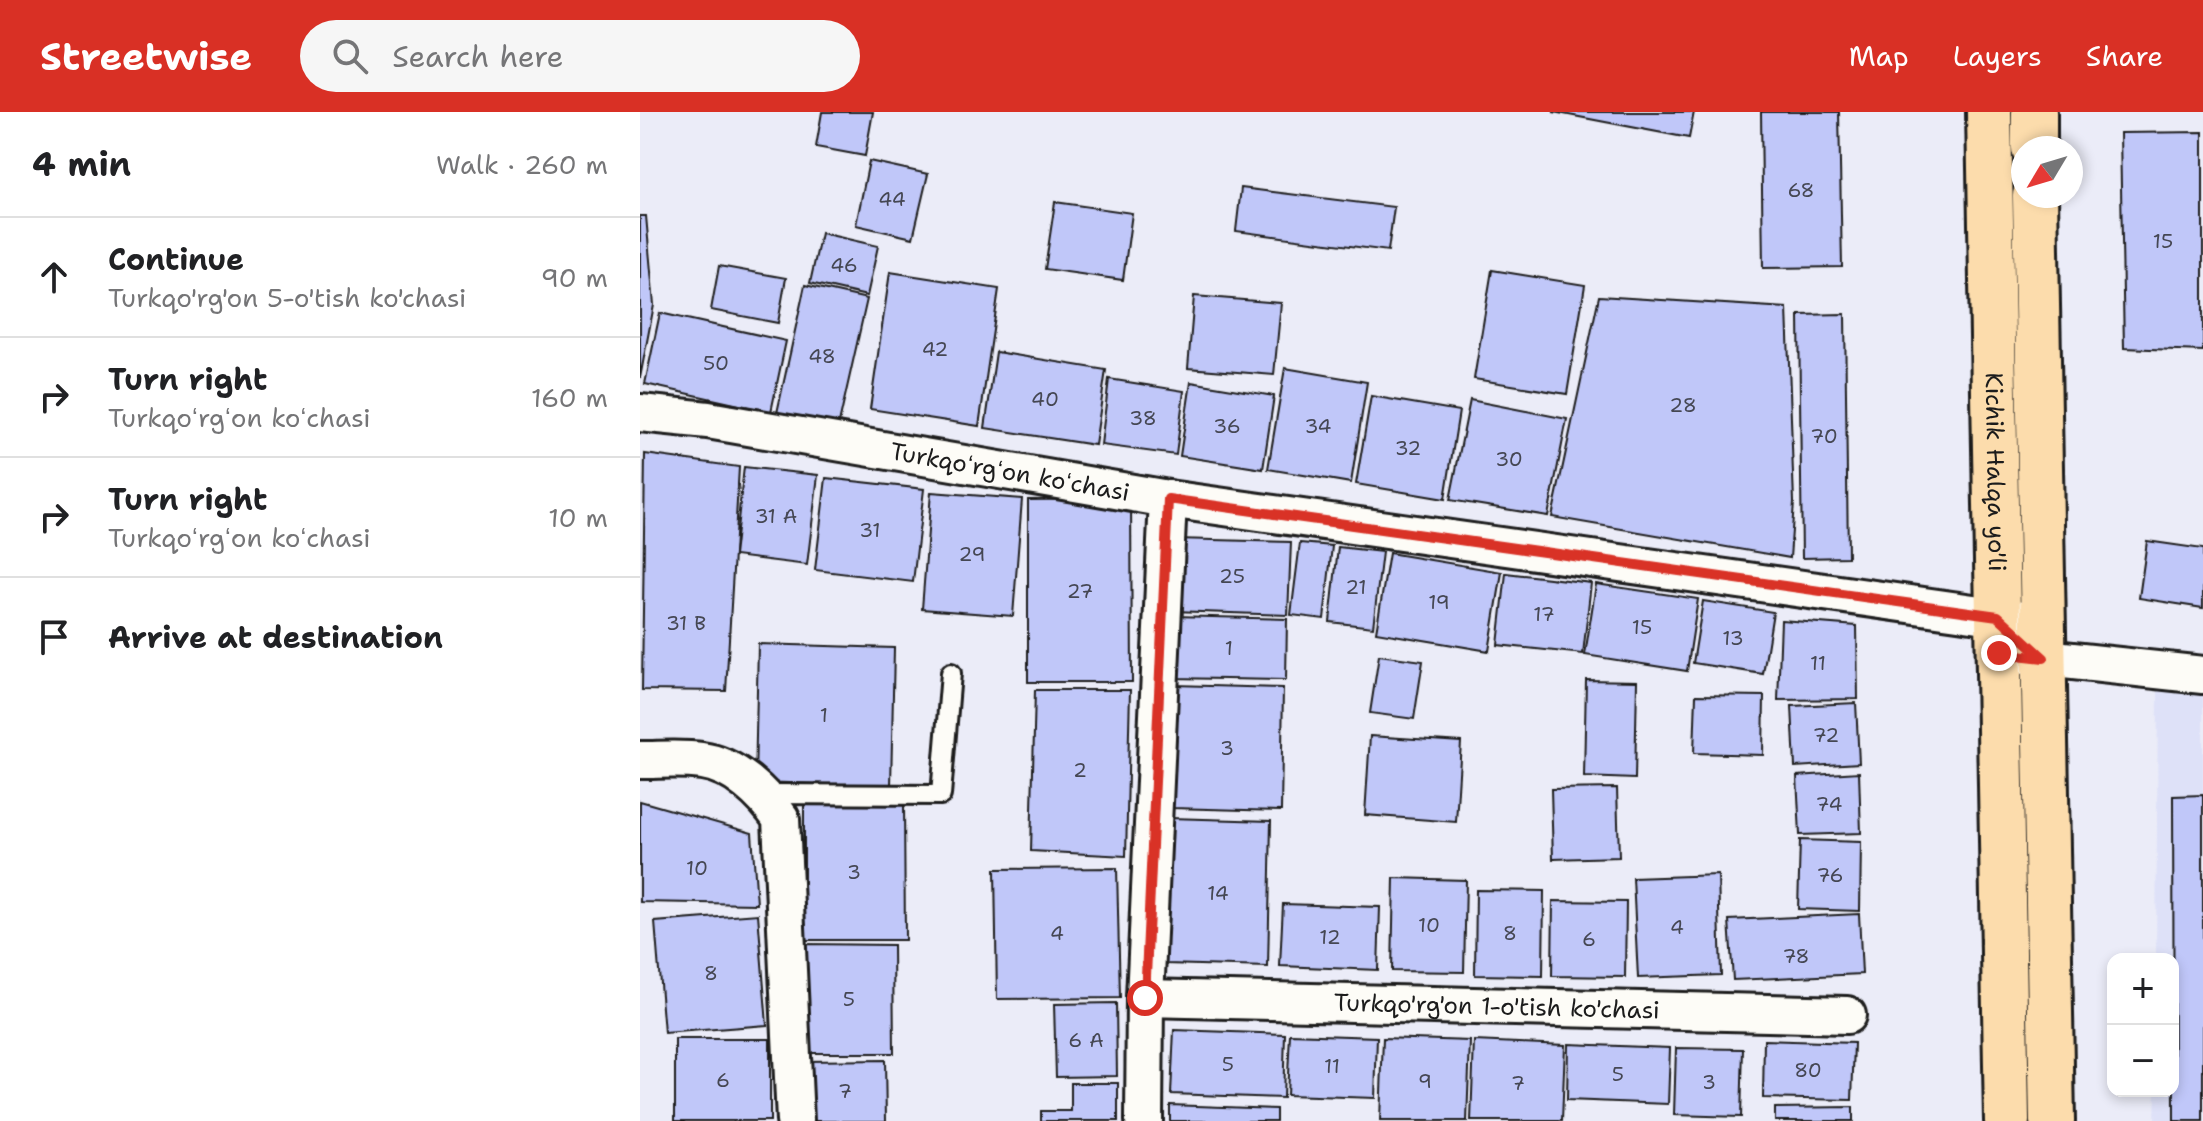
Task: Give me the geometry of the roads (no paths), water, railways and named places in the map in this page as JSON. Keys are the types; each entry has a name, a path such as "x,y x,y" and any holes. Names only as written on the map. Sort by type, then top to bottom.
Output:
{"highway":[{"name":"Kichik Halqa yo'li","path":"1989,112 2007,1121"},
{"path":"2034,112 2034,136"},
{"name":"Kichik Halqa yo'li","path":"2035,208 2052,1121"}],"street":[{"name":"Turkqoʻrgʻon koʻchasi","path":"640,413 708,420 1168,499 2043,640 2203,675"},
{"path":"1144,1121 1145,998 1168,499"},
{"path":"640,760 705,761 726,769 761,794 781,819 795,1121"},
{"name":"Turkqo'rg'on 1-o'tish ko'chasi","path":"1145,998 1847,1015"}],"lane":[{"path":"761,794 941,795 951,673"}]}
